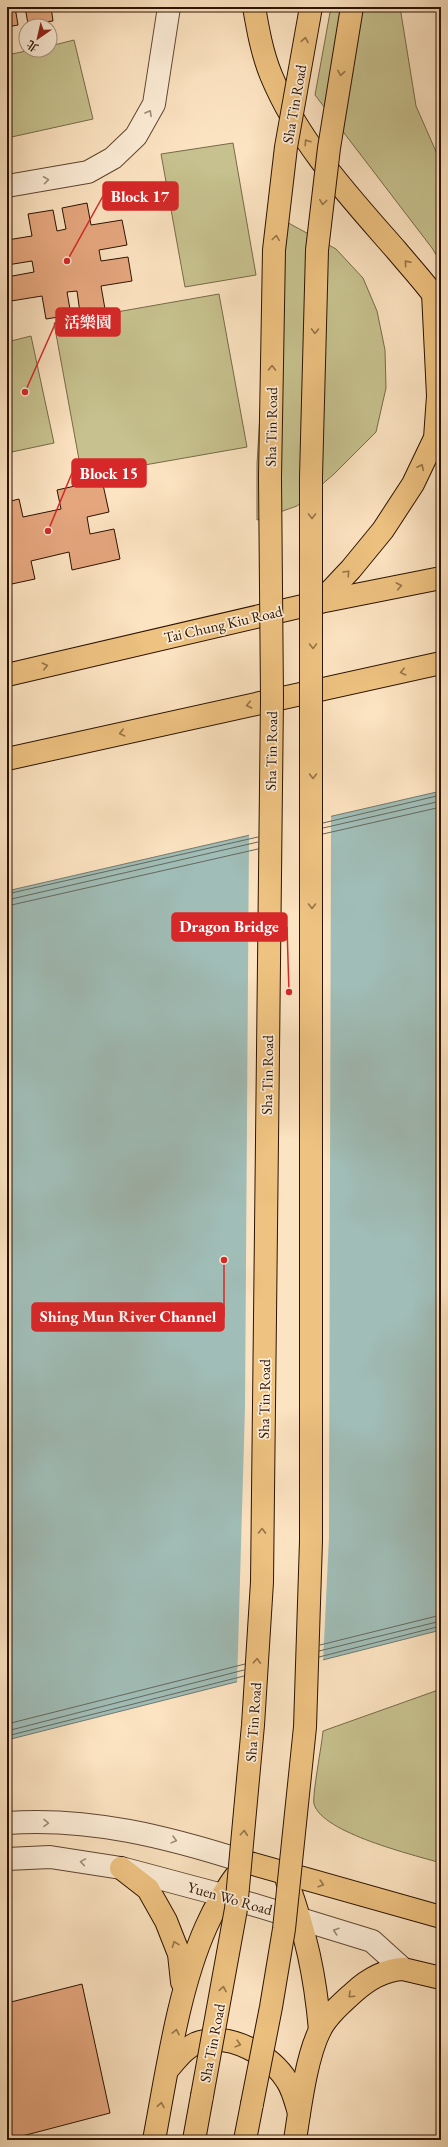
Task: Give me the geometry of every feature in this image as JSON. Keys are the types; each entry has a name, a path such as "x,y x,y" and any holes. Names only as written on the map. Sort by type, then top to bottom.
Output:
{"main road":[{"path":"254,7 260,42 270,73 287,109 306,142 330,174 437,299 438,396 435,438 413,484 383,530 351,569 320,602"},
{"name":"Sha Tin Road","path":"194,2140 236,1909 254,1725 262,1590 272,706 270,477 274,250 286,147 311,7"},
{"path":"245,2140 271,2007 284,1929 305,1727 311,1541 312,477 317,250 329,148 352,7"},
{"name":"Tai Chung Kiu Road","path":"7,675 320,602 441,578"},
{"path":"7,759 441,663"},
{"path":"154,2140 191,1966 206,1927 222,1895 246,1862 284,1874 441,1917"},
{"path":"121,1868 148,1889 166,1921 179,1954 184,1996"},
{"path":"284,1874 301,1920 312,1963 320,2030"},
{"path":"295,2140 308,2068 320,2030 336,2008 366,1983 383,1972 403,1969"},
{"name":"Yuen Wo Road","path":"403,1969 441,1978"},
{"path":"168,2069 186,2049 200,2042 222,2040 244,2046 271,2063 287,2081 299,2113"}],"street":[{"path":"7,186 88,172 113,158 136,136 154,104 169,7"},
{"path":"7,1823 103,1826 151,1834 246,1862"},
{"name":"Yuen Wo Road","path":"7,1859 50,1857 121,1868 222,1895 372,1941 403,1969"}],"shaded area":[{"path":"331,7 400,7 416,106 441,163 441,263 432,248 315,95"},
{"path":"74,40 93,119 7,138 7,55 18,53 18,58 58,58 58,44"},
{"path":"233,143 256,275 185,287 161,154"},
{"path":"272,214 336,249 363,278 377,311 385,350 386,388 376,432 334,474 297,506 257,520 257,464"},
{"path":"219,294 247,447 82,476 54,323"},
{"path":"31,336 54,443 7,453 7,342"},
{"path":"441,1689 441,1863 370,1841 333,1824 321,1815 314,1804 314,1799 323,1731"}],"water":[{"path":"441,791 441,1630 7,1740 7,891"}],"pier":[{"path":"331,815 329,1537 323,1662 237,1684 245,1407 249,833"}],"building":[{"path":"7,7 15,7 18,25 7,27"},
{"path":"25,7 51,7 53,18 27,18"},
{"path":"87,203 91,225 122,220 127,245 99,250 101,261 128,257 132,281 101,286 105,309 80,313 77,291 67,292 71,315 46,319 42,296 11,301 7,277 34,272 32,261 7,265 7,240 32,236 28,214 53,210 57,231 66,229 62,208"},
{"path":"102,480 109,512 87,517 90,534 114,529 120,559 72,570 69,552 31,561 35,579 7,585 7,502 19,499 23,517 61,509 57,490"},
{"path":"82,1984 110,2113 7,2140 7,2003"}],"place":[{"name":"Block 17","path":"67,261"},
{"name":"活樂園","path":"25,392"},
{"name":"Block 15","path":"48,531"},
{"name":"Dragon Bridge","path":"289,992"},
{"name":"Shing Mun River Channel","path":"224,1260"}]}
